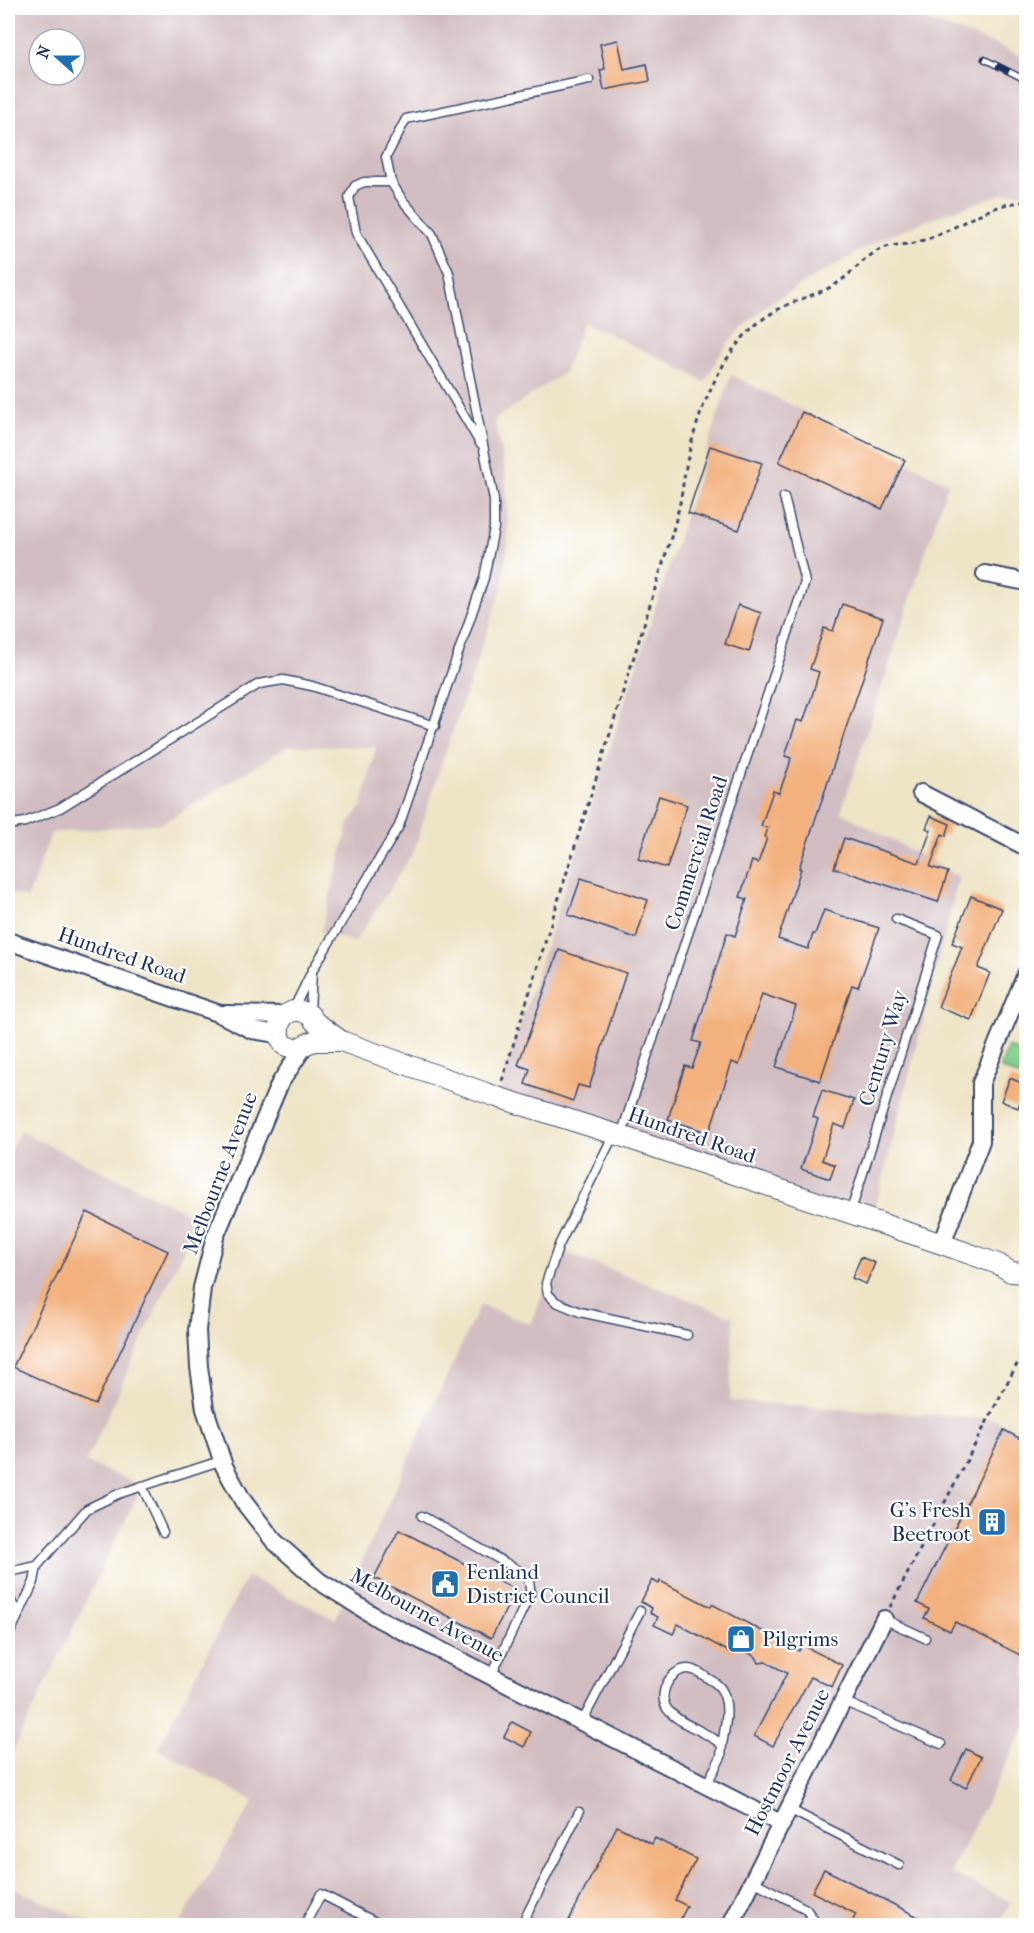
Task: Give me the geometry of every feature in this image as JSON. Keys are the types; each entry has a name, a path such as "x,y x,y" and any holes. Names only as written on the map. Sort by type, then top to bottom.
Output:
{"street":[{"path":"985,574 1026,582"},
{"path":"921,794 1026,847"},
{"name":"Hundred Road","path":"8,941 220,1014 252,1030 297,1029 341,1041 497,1098 618,1135 942,1244 998,1264 1011,1272 1026,1273"},
{"path":"942,1244 981,1141 981,1083 1026,974"},
{"name":"Melbourne Avenue","path":"297,1029 280,1083 214,1237 202,1288 197,1330 205,1409 223,1460 243,1502 274,1541 319,1581 379,1619 706,1785 785,1816"},
{"name":"Hostmoor Avenue","path":"730,1926 884,1619"}],"lane":[{"path":"297,1029 312,971 399,825 435,726 484,578 494,528 494,500 449,273 432,234 403,201 391,182 386,157 406,118 589,80"},
{"path":"391,182 364,182 355,186 350,197 356,233 484,451"},
{"name":"Commercial Road","path":"687,1335 580,1312 556,1302 548,1294 546,1283 553,1261 618,1135 805,582 784,497"},
{"path":"8,825 25,822 60,808 259,684 283,680 312,686 435,726"},
{"name":"Century Way","path":"850,1214 938,935 896,919"},
{"path":"297,1029 312,971"},
{"path":"8,1637 34,1582 37,1566 87,1509 118,1494 223,1460"},
{"path":"142,1486 164,1532"},
{"path":"422,1516 513,1567 526,1575 530,1581 530,1594 491,1676"},
{"path":"8,1572 37,1566"},
{"path":"8,1596 18,1614"},
{"path":"582,1722 640,1611"},
{"path":"884,1619 925,1638"},
{"path":"706,1785 721,1757 726,1701 720,1685 694,1670 680,1671 668,1682 662,1696 669,1712 713,1737 722,1745"},
{"path":"843,1701 941,1744"},
{"path":"521,1926 579,1812"},
{"path":"785,1816 899,1865"},
{"path":"753,1881 806,1909 818,1926"},
{"path":"304,1926 321,1894 383,1926"}],"path":[{"path":"497,1098 677,516 686,463 695,430 707,396 728,357 767,316 790,303 812,296 836,284 865,259 882,249 920,242 989,209 1026,202"},
{"path":"884,1619 1026,1347"}],"shaded area":[{"path":"8,8 892,8 997,45 1026,59 1026,192 1001,194 925,221 873,243 768,304 731,339 705,382 671,363 583,322 564,373 494,420 505,470 507,505 508,544 501,591 414,851 355,942 321,931 349,823 362,806 376,747 288,746 163,823 51,833 28,898 8,892"},
{"path":"731,375 948,483 841,812 959,877 872,1221 497,1097"},
{"path":"20,1131 198,1218 86,1462 142,1486 8,1761 8,1155"},
{"path":"562,1251 733,1317 730,1401 994,1419 1026,1436 1026,1725 950,1873 1011,1902 999,1925 941,1925 927,1919 923,1926 179,1925 254,1801 158,1749 247,1576 335,1619 480,1305 530,1324"},
{"path":"8,1886 97,1925 8,1925"}],"green space":[{"path":"1008,1047 1026,1054 1026,1079 1000,1068"}],"building":[{"path":"618,40 624,69 647,64 650,81 604,90 600,70 605,69 600,44"},
{"path":"802,412 905,460 882,509 779,462"},
{"path":"710,446 762,463 739,530 688,513"},
{"path":"842,604 883,618 799,868 801,869 778,939 808,949 824,910 879,928 858,987 852,985 820,1081 776,1067 796,1006 762,994 739,1065 732,1062 709,1133 668,1119 685,1066 692,1068 701,1043 693,1041 727,933 735,936 747,899 740,897 752,861 758,863 767,838 765,837 768,828 761,826 773,791 779,793 789,766 791,758 785,756 797,720 803,722 811,699 819,672 810,669 824,628 833,631"},
{"path":"738,605 761,613 749,652 725,644"},
{"path":"659,796 687,805 667,868 638,859"},
{"path":"931,816 950,824 946,836 942,834 930,867 948,872 938,902 834,868 844,838 919,863 931,830 926,828"},
{"path":"581,878 648,900 636,938 568,915"},
{"path":"971,896 1002,909 978,968 990,973 971,1020 938,1007 962,947 952,943"},
{"path":"559,950 626,973 589,1088 578,1085 573,1101 525,1084 530,1069 518,1065"},
{"path":"1010,1078 1026,1085 1018,1108 1001,1101"},
{"path":"822,1090 854,1100 845,1128 834,1124 822,1160 835,1165 830,1179 801,1169 818,1119 813,1117"},
{"path":"87,1212 168,1251 95,1405 13,1367"},
{"path":"861,1257 875,1263 866,1284 852,1278"},
{"name":"G's Fresh Beetroot","path":"1004,1430 1026,1442 1026,1658 955,1622 950,1631 924,1618 929,1609 917,1603"},
{"name":"Fenland District Council","path":"399,1530 516,1590 491,1638 374,1578"},
{"path":"652,1580 659,1584 660,1581 711,1607 712,1604 799,1651 802,1645 842,1665 832,1687 811,1677 773,1746 754,1736 787,1673 766,1662 759,1663 756,1657 737,1646 733,1654 678,1624 673,1634 654,1625 658,1617 650,1613 652,1608 641,1602"},
{"path":"512,1722 531,1732 524,1747 504,1737"},
{"path":"966,1749 981,1757 966,1788 951,1780"},
{"path":"617,1826 652,1844 655,1838 696,1859 675,1900 687,1906 677,1926 566,1926"},
{"path":"824,1869 936,1926 850,1926 856,1914 812,1892"}],"railway":[{"path":"984,59 1026,80"}],"place":[{"name":"G's Fresh Beetroot","path":"992,1522"},
{"name":"Fenland District Council","path":"445,1584"},
{"name":"Pilgrims","path":"741,1639"}]}
